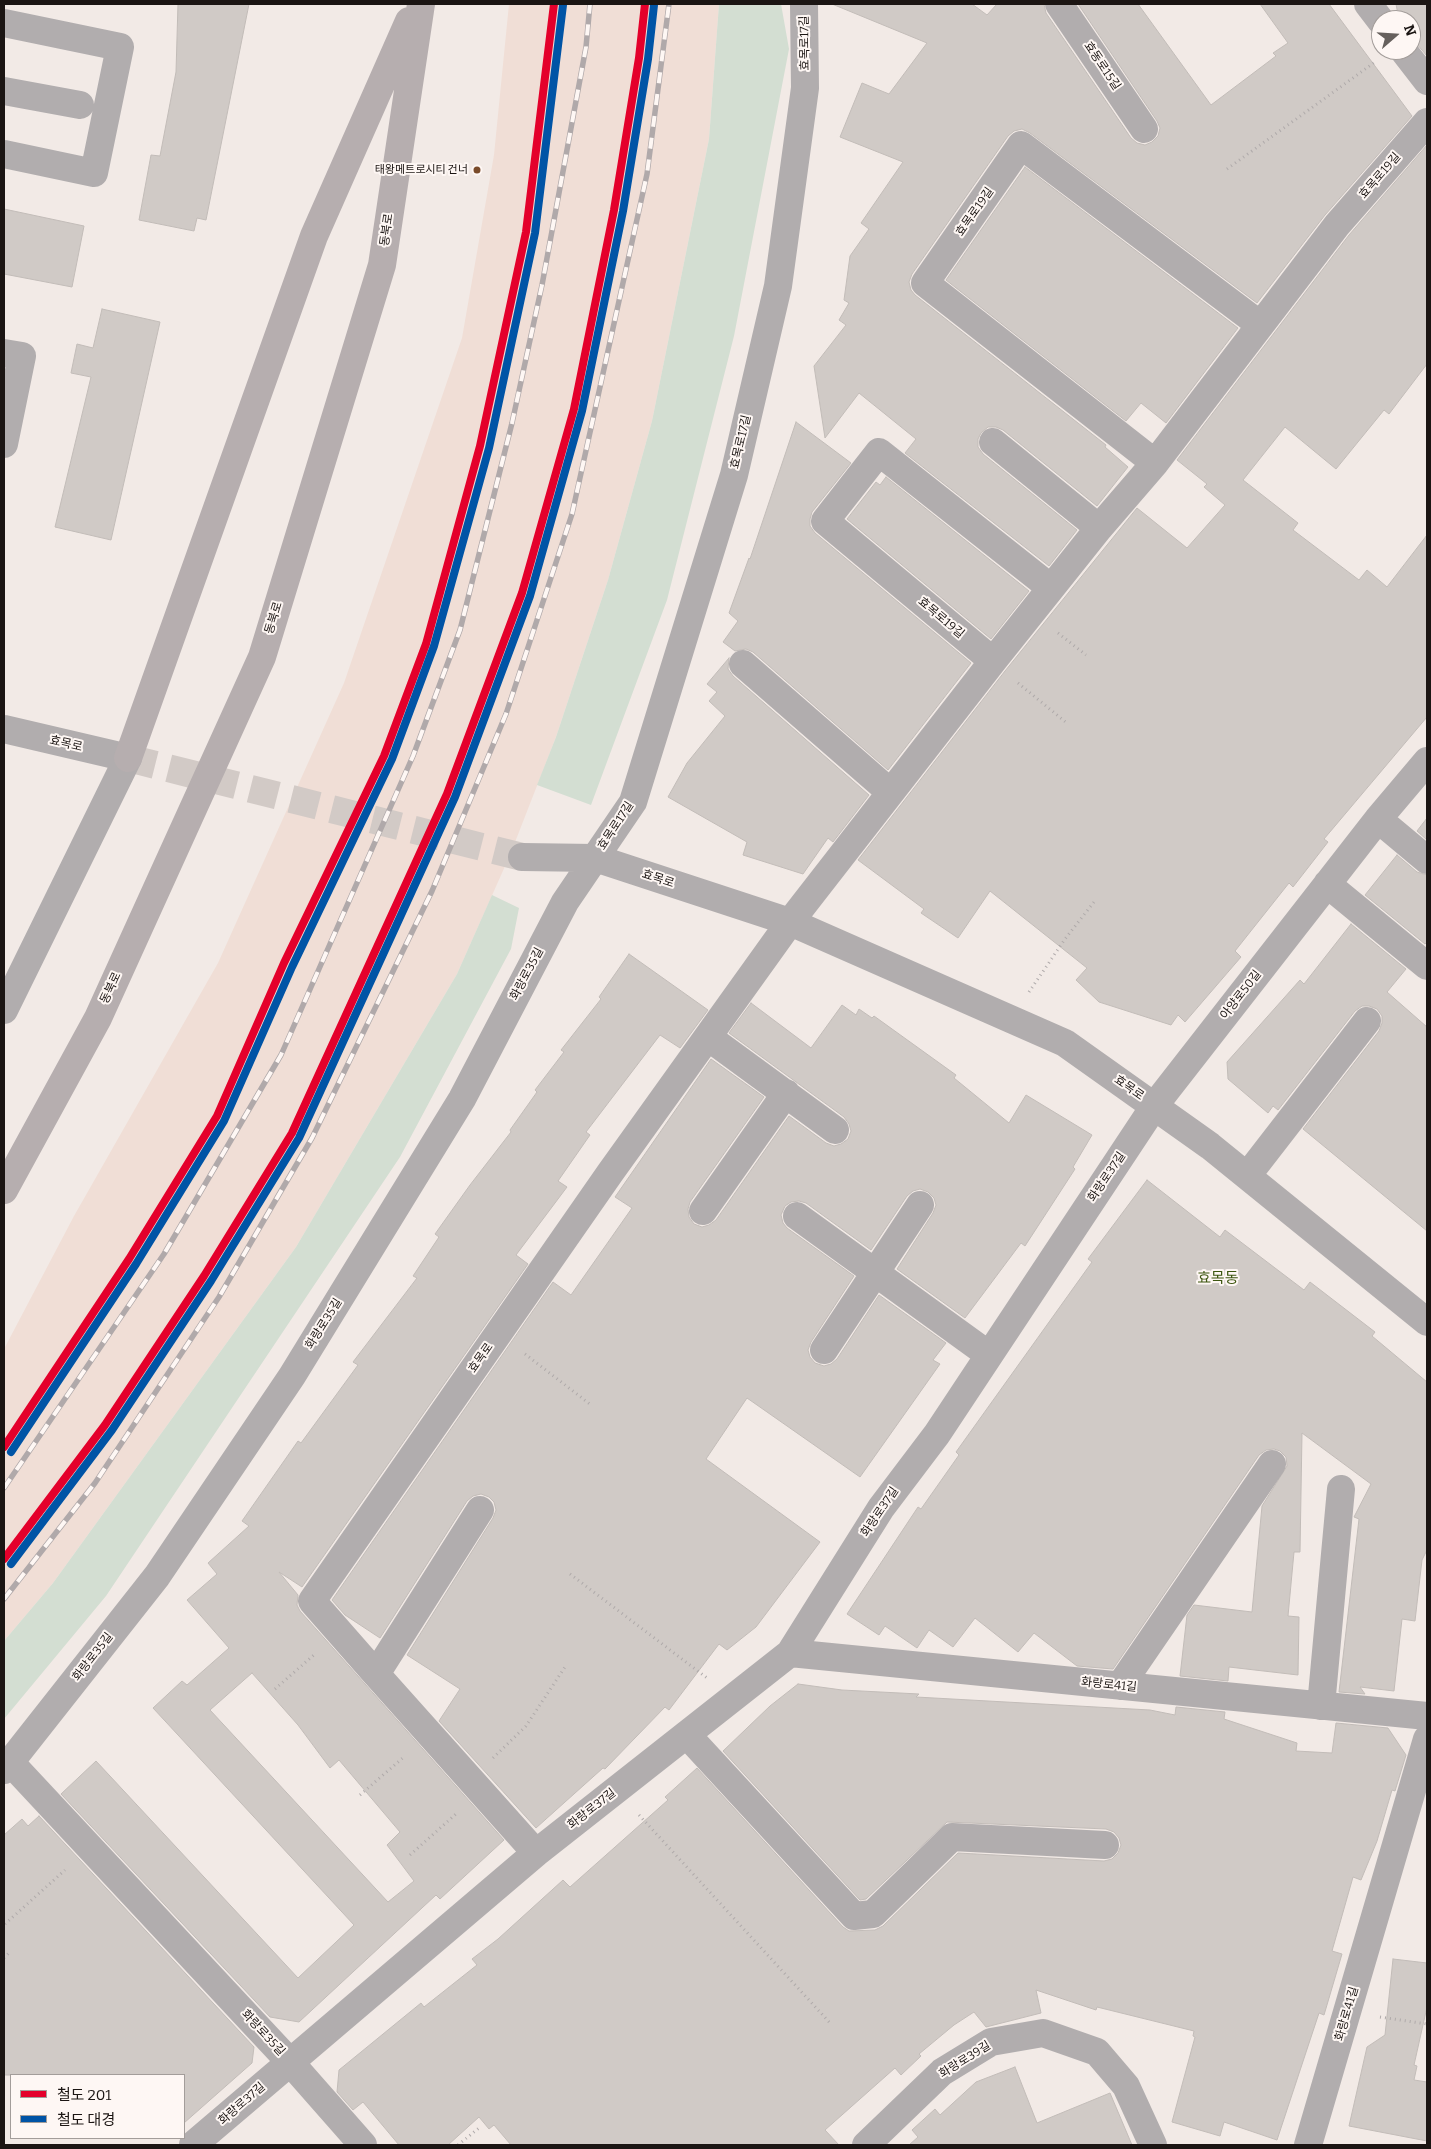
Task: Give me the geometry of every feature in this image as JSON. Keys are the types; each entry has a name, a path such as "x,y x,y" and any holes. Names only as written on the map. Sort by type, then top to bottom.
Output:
{"main road":[{"path":"128,758 314,236 416,4"},
{"name":"동북로","path":"4,1190 98,1018 262,657 382,265 421,4"}],"street":[{"name":"효목로17길","path":"595,858 633,802 734,475 778,286 805,88 804,4"},
{"name":"효동로15길","path":"1059,4 1144,129"},
{"path":"4,23 120,47 94,174 4,154"},
{"path":"1411,60 1427,81"},
{"path":"4,91 80,105"},
{"name":"효목로19길","path":"790,922 1051,588 1155,463 1337,225 1427,122"},
{"name":"효목로19길","path":"1155,463 925,283 1021,145 1260,324"},
{"path":"4,352 22,356 4,444"},
{"path":"993,442 1099,528"},
{"name":"효목로19길","path":"993,661 825,521 879,452 1051,588"},
{"path":"743,664 890,792"},
{"name":"효목로","path":"4,729 128,758"},
{"path":"4,1010 128,758"},
{"name":"아양로50길","path":"1155,1106 1378,819 1427,761"},
{"path":"1378,819 1427,860"},
{"name":"효목로","path":"522,857 595,858 790,922 1065,1043 1155,1106 1246,1176 1427,1322"},
{"name":"화랑로35길","path":"290,2062 90,1848 7,1766 157,1576 292,1376 462,1099 565,902 595,858"},
{"path":"1327,884 1427,966"},
{"name":"효목로","path":"376,1674 312,1601 692,1057 790,922"},
{"path":"1246,1176 1367,1021"},
{"path":"708,1037 835,1130"},
{"path":"703,1211 786,1093"},
{"name":"화랑로37길","path":"193,2145 536,1853 790,1654 882,1508 937,1434 1155,1106"},
{"path":"824,1350 920,1205"},
{"path":"797,1216 989,1354"},
{"path":"1120,1686 1272,1464"},
{"path":"1321,1706 1341,1489"},
{"path":"480,1510 376,1674 536,1853"},
{"name":"화랑로41길","path":"790,1654 1427,1716"},
{"path":"687,1735 854,1916 873,1914 952,1837 1105,1845"},
{"name":"화랑로41길","path":"1308,2145 1427,1739"},
{"name":"화랑로39길","path":"866,2145 942,2072 991,2042 1043,2032 1097,2052 1126,2086 1153,2145"},
{"path":"290,2062 363,2145"}],"path":[{"path":"1227,170 1376,61"},
{"path":"993,661 1068,724"},
{"path":"1013,1019 1037,979 1094,902"},
{"path":"498,1334 591,1405"},
{"path":"570,1574 708,1678 727,1704"},
{"path":"275,1689 340,1632"},
{"path":"410,1854 476,1786 526,1726 566,1667"},
{"path":"360,1795 430,1734"},
{"path":"616,1790 831,2024"},
{"path":"5,1924 90,1848"},
{"path":"4,1958 9,1953"},
{"path":"1347,2013 1427,2024"},
{"path":"458,2145 479,2128"}],"shaded area":[{"path":"509,4 719,4 709,139 652,421 608,580 556,737 510,855 457,974 296,1247 53,1583 4,1641 4,1349 74,1216 218,963 344,683 462,338 494,155"},
{"path":"719,4 781,4 789,49 734,336 667,600 591,805 537,785 556,737 608,580 652,421 709,139"},
{"path":"492,895 519,908 511,949 400,1157 106,1596 4,1719 4,1641 53,1583 296,1247 457,974"}],"building":[{"path":"178,4 249,4 206,220 197,218 194,231 139,220 151,155 160,156 176,72"},
{"path":"832,4 972,4 987,15 997,4 1044,4 1046,13 1131,138 1137,143 1145,145 1152,142 1158,136 1160,128 1157,121 1078,4 1138,4 1211,105 1276,56 1273,53 1288,43 1260,4 1329,4 1412,116 1325,215 1257,303 1030,133 1022,129 1014,131 1008,136 912,274 909,282 911,290 915,295 1106,445 1105,447 1128,467 1097,506 1003,430 996,427 988,427 981,433 978,439 978,447 983,454 1077,530 1049,566 905,453 916,439 859,393 825,438 814,366 846,325 839,320 849,303 844,300 850,256 869,229 861,223 903,162 840,137 862,83 889,94 927,43"},
{"path":"1396,4 1427,4 1427,56 1421,49 1421,10 1397,10"},
{"path":"1427,145 1427,364 1389,414 1384,410 1336,469 1285,427 1243,480 1298,523 1293,530 1359,580 1367,570 1387,587 1427,535 1427,717 1324,839 1328,842 1293,887 1289,883 1235,951 1241,957 1185,1022 1178,1015 1171,1025 1099,1002 1076,980 1087,968 990,891 958,938 921,913 924,909 858,860 1005,671 1137,508 1187,548 1225,505 1204,487 1207,484 1177,460 1349,235"},
{"path":"1025,167 1238,328 1166,423 1141,403 1126,421 946,280"},
{"path":"4,209 84,226 72,287 4,274"},
{"path":"102,309 160,322 111,540 55,527 91,377 71,373 77,344 93,348"},
{"path":"796,422 851,463 812,512 810,526 815,533 971,663 888,770 753,652 746,649 735,651 723,642 738,621 729,613 750,559"},
{"path":"886,477 1029,591 991,639 847,519 876,482 880,485"},
{"path":"729,658 728,669 733,676 869,795 833,842 828,838 803,874 743,855 747,842 668,797 687,763 725,716 709,701 717,692 707,684"},
{"path":"1427,818 1427,840 1417,831"},
{"path":"1397,855 1417,872 1427,875 1427,942 1425,944 1365,895"},
{"path":"1351,924 1406,969 1387,992 1427,1027 1427,1231 1303,1129 1379,1031 1382,1016 1377,1009 1362,1006 1355,1011 1278,1110 1273,1106 1268,1113 1228,1079 1227,1062 1300,980 1304,984"},
{"path":"629,954 708,1010 680,1048 660,1035 586,1132 590,1135 558,1181 567,1187 516,1255 528,1264 302,1587 279,1572 298,1595 297,1605 300,1611 504,1840 440,1899 436,1895 299,2022 270,2017 61,1794 96,1761 298,1978 354,1925 153,1708 182,1681 187,1685 229,1648 187,1600 217,1574 208,1563 249,1526 242,1521 298,1441 301,1443 358,1365 353,1362 417,1278 413,1276 439,1237 435,1234 511,1132 510,1130 537,1092 535,1090 564,1052 561,1050 601,999 599,997","holes":["252,1673 298,1725 330,1768 339,1760 400,1832 387,1845 414,1881 388,1902 210,1710"]},
{"path":"751,1003 811,1048 842,1005 856,1015 859,1009 872,1018 874,1016 956,1075 954,1078 1009,1123 1026,1095 1092,1135 1073,1167 1075,1169 1025,1246 1021,1243 965,1318 897,1269 933,1213 936,1205 934,1198 928,1192 920,1189 913,1191 907,1196 871,1250 806,1203 799,1201 791,1202 785,1206 781,1215 783,1223 787,1228 854,1276 811,1342 808,1350 810,1357 815,1363 824,1366 831,1364 837,1359 879,1295 946,1343 933,1360 940,1364 860,1477 747,1398 706,1459 820,1542 756,1627 727,1650 719,1644 669,1710 665,1707 605,1769 603,1768 536,1828 439,1721 460,1689 407,1655 493,1518 496,1510 494,1502 489,1497 481,1494 473,1496 467,1501 380,1638 345,1615 332,1600 553,1282 571,1295 632,1208 615,1197 711,1059 764,1097 690,1202 688,1209 689,1217 694,1224 702,1227 716,1220 789,1116 826,1143 834,1146 848,1139 851,1131 844,1117 729,1033"},
{"path":"1147,1180 1220,1237 1225,1230 1304,1290 1310,1282 1375,1332 1372,1336 1427,1382 1427,1550 1422,1560 1415,1621 1402,1619 1394,1691 1360,1687 1365,1694 1339,1692 1359,1519 1354,1517 1371,1484 1302,1433 1300,1552 1294,1552 1288,1616 1299,1617 1298,1675 1229,1667 1228,1681 1180,1676 1187,1615 1194,1605 1252,1612 1262,1506 1287,1466 1286,1457 1280,1451 1274,1449 1266,1450 1259,1455 1113,1669 1077,1666 1034,1633 1018,1652 975,1618 953,1647 929,1630 917,1648 885,1626 879,1635 847,1614 918,1507 921,1509 959,1455 956,1452 1092,1262 1088,1259"},
{"path":"798,1684 842,1690 919,1694 916,1697 1150,1710 1175,1715 1176,1707 1225,1712 1224,1719 1297,1743 1296,1751 1332,1753 1336,1723 1388,1728 1406,1755 1395,1791 1392,1790 1377,1841 1361,1880 1353,1877 1332,1951 1342,1954 1324,2015 1319,2013 1277,2140 1224,2122 1220,2136 1172,2122 1195,2037 1193,2036 1194,2031 1097,2007 1096,2010 1036,1990 1041,2013 986,2027 974,2012 954,2025 919,2054 921,2056 901,2075 895,2068 825,2130 839,2145 511,2145 494,2125 489,2129 479,2117 448,2145 399,2145 363,2102 353,2110 337,2092 339,2070 421,2003 424,2007 477,1965 472,1959 498,1939 563,1880 570,1887 668,1800 665,1797 697,1768 843,1927 849,1931 875,1930 883,1926 958,1853 1104,1861 1112,1859 1118,1853 1121,1845 1119,1838 1114,1832 1106,1829 947,1822 866,1899 860,1900 723,1751 770,1706"},
{"path":"39,1816 254,2047 252,2063 185,2122 185,2074 4,2075 4,1835 22,1819 28,1826"},
{"path":"1393,1959 1427,1963 1427,2007 1414,2065 1417,2066 1414,2080 1427,2082 1427,2141 1349,2126 1367,2047 1385,2035"},
{"path":"1015,2067 1037,2123 1110,2093 1132,2145 909,2145 918,2137 912,2130 935,2109 940,2115 976,2082"}],"tunnel":[{"path":"128,758 522,857"}],"railway":[{"path":"4,1488 164,1254 281,1055 413,756 460,630 512,423 542,285 586,47 590,4"},
{"path":"4,1599 95,1483 219,1297 312,1138 432,891 506,714 572,514 647,174 669,4"}],"rail line":[{"name":"201","path":"4,1447 129,1259 217,1116 284,963 384,756 426,644 480,446 526,232 554,4"},
{"name":"201","path":"4,1559 105,1425 204,1276 292,1133 447,794 522,593 574,409 614,210 639,58 645,4"},
{"name":"대경","path":"11,1452 136,1264 224,1121 292,967 392,759 434,646 489,448 535,233 563,5"},
{"name":"대경","path":"11,1564 112,1430 211,1281 299,1138 455,797 530,596 582,411 623,211 648,59 654,5"}],"place":[{"name":"태왕메트로시티 건너","path":"477,170"}],"district":[{"name":"효목동","path":"1218,1279"}]}
